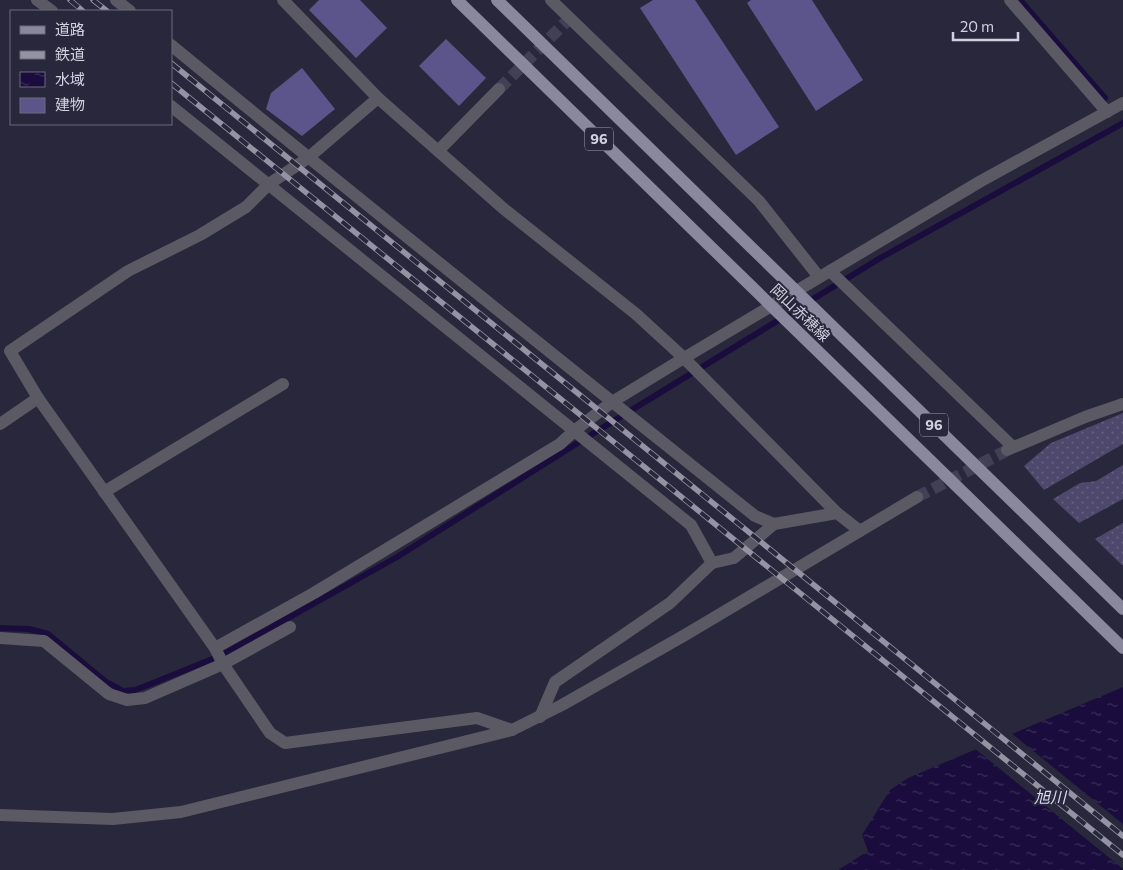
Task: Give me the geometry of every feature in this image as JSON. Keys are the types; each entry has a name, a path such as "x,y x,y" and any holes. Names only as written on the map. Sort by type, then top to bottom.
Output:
{"main road":[{"name":"岡山赤穂線","path":"457,0 1123,648"},
{"name":"岡山赤穂線","path":"497,0 1123,610"}],"street":[{"path":"37,0 51,10"},
{"path":"116,0 129,10"},
{"path":"283,0 378,98 504,209 636,314 688,362 837,513 860,531"},
{"path":"551,0 759,201 828,274 848,288 1010,449 1085,417 1123,404"},
{"path":"1010,0 1107,112"},
{"path":"172,46 308,158 617,406 756,516 774,524"},
{"path":"438,151 499,89"},
{"path":"378,98 308,158 268,184 246,207 200,235 128,271 10,351 38,398 219,656 270,733 285,743 477,718 512,730"},
{"path":"0,638 44,641 109,694 127,700 145,698 219,656 314,593 560,444 581,437 617,406 828,274 981,181 1123,103"},
{"path":"172,107 690,526 712,563"},
{"path":"104,492 283,384"},
{"path":"0,424 38,398"},
{"path":"0,815 113,819 181,812 512,730 685,635 917,497"},
{"path":"540,716 555,682 670,603 712,563 734,558 774,524 837,513"},
{"path":"219,656 290,627"}],"shaded area":[{"path":"1123,413 1123,444 1044,490 1024,466 1051,443"},
{"path":"1123,465 1123,499 1079,523 1053,499 1080,483 1096,481"},
{"path":"1123,523 1123,565 1122,565 1095,539"}],"water":[{"name":"旭川","path":"1123,687 1123,870 838,870 868,851 862,835 890,790 908,778"}],"pier":[{"path":"1010,732 1123,824 1123,869 974,748"}],"building":[{"path":"319,0 360,0 387,28 356,58 309,10"},
{"path":"653,0 695,0 779,127 736,155 640,8"},
{"path":"751,0 812,0 863,80 816,111 747,3"},
{"path":"446,39 486,78 459,106 419,66"},
{"path":"302,68 335,109 302,136 266,109 271,93"}],"waterway":[{"path":"1020,0 1105,98"},
{"path":"0,628 29,629 48,634 105,681 123,691 135,690 220,656 397,557 576,444 882,257 1123,123"}],"tunnel":[{"path":"499,89 570,18"},
{"path":"917,497 1006,451"}],"railway":[{"path":"70,0 82,10"},
{"path":"93,0 106,10"},
{"path":"172,64 1123,836"},
{"path":"172,84 1123,855"}]}
